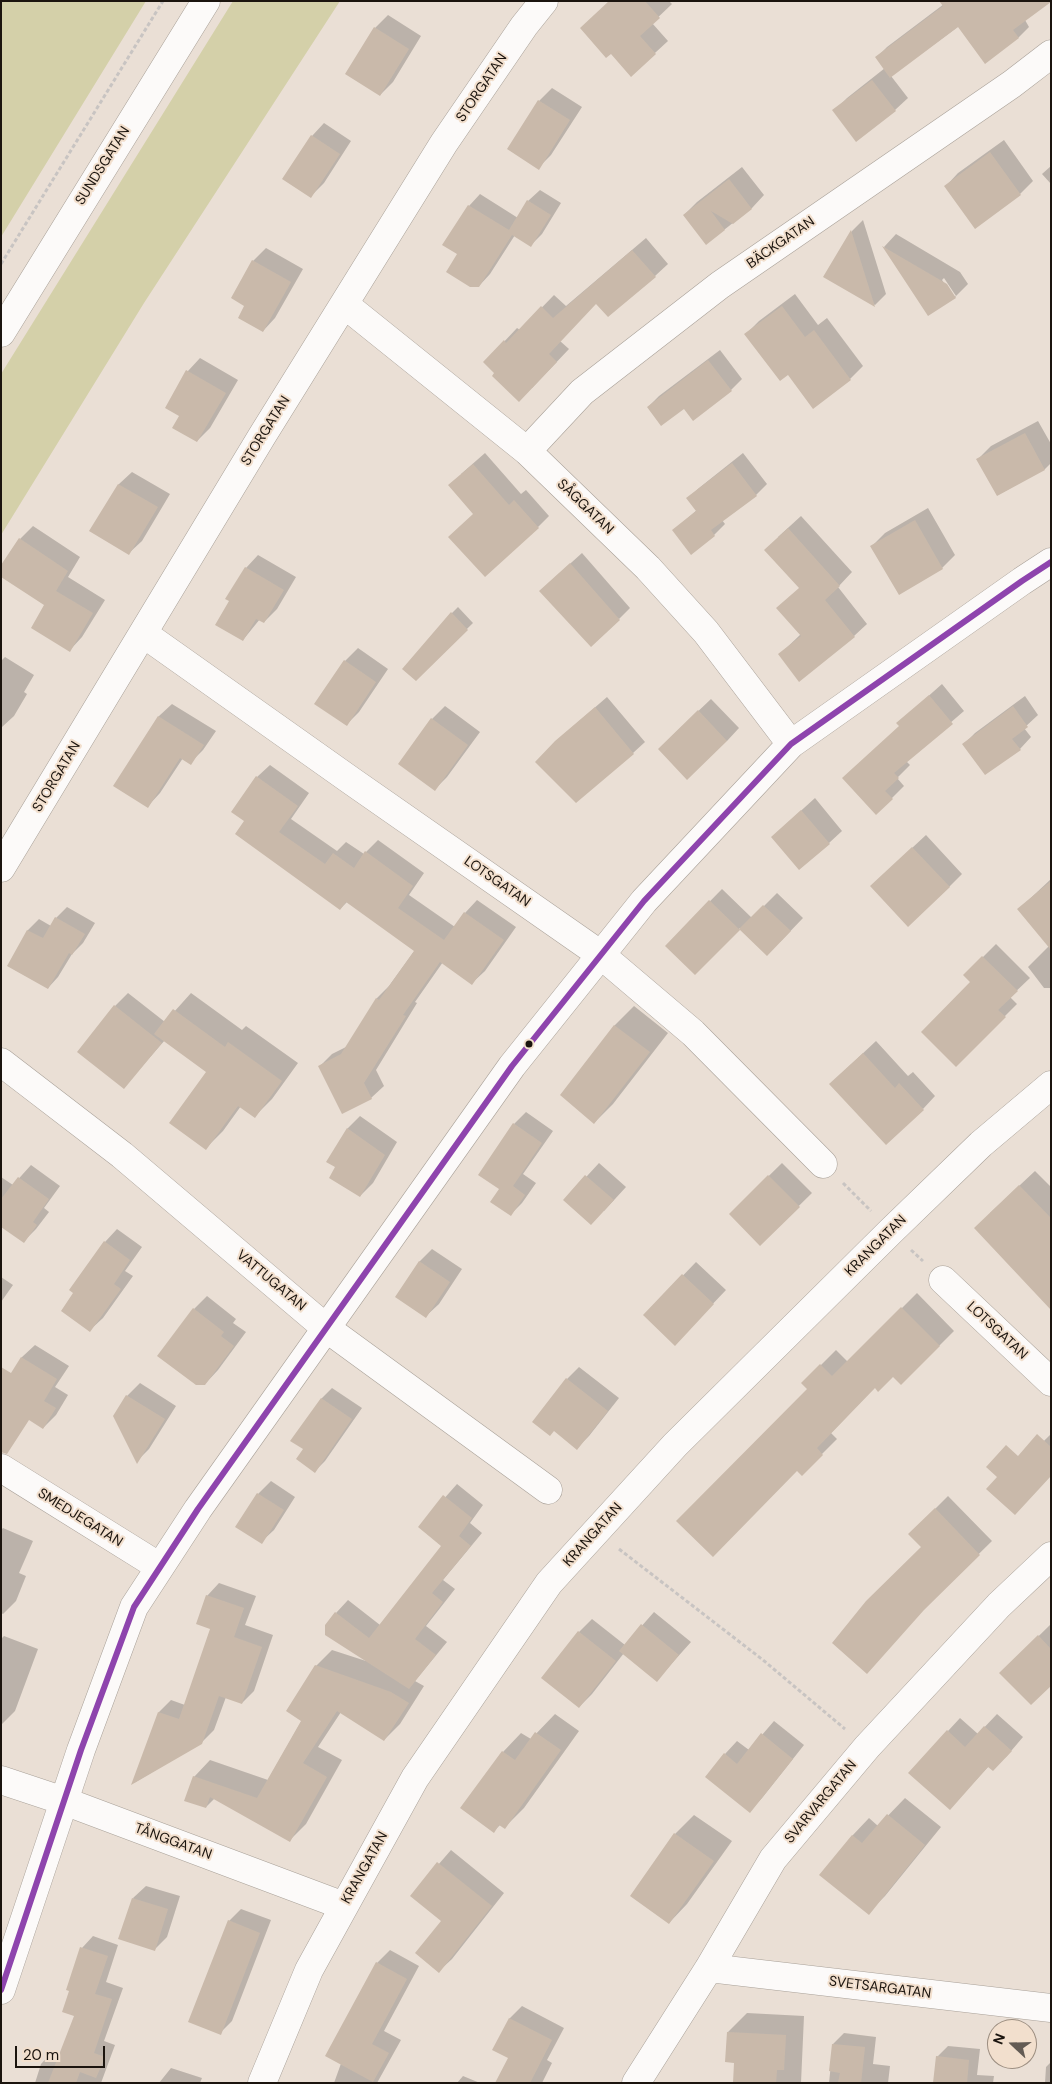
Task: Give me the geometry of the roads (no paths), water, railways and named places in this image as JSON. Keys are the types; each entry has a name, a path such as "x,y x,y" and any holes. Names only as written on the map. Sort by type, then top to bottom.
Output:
{"street":[{"name":"SUNDSGATAN","path":"1,333 206,1"},
{"name":"STORGATAN","path":"1,868 444,143 524,26 544,1"},
{"name":"BÄCKGATAN","path":"527,450 582,392 720,285 1012,84 1051,54"},
{"name":"SÅGGATAN","path":"344,304 527,450 648,568 706,632 791,744"},
{"path":"1,1990 64,1801 134,1608 198,1509 512,1066 644,901 791,744 1051,562"},
{"name":"LOTSGATAN","path":"144,634 352,782 601,955 692,1033 823,1164"},
{"name":"VATTUGATAN","path":"1,1062 122,1155 326,1328 548,1490"},
{"name":"KRANGATAN","path":"262,2083 309,1970 414,1778 549,1583 675,1445 981,1144 1051,1085"},
{"name":"LOTSGATAN","path":"943,1280 1051,1382"},
{"name":"SMEDJEGATAN","path":"1,1468 160,1567"},
{"name":"SVARVARGATAN","path":"636,2083 709,1968 773,1859 867,1747 1000,1606 1051,1556"},
{"name":"TÅNGGATAN","path":"1,1780 64,1801 344,1906"},
{"name":"SVETSARGATAN","path":"709,1968 1051,2008"}]}
